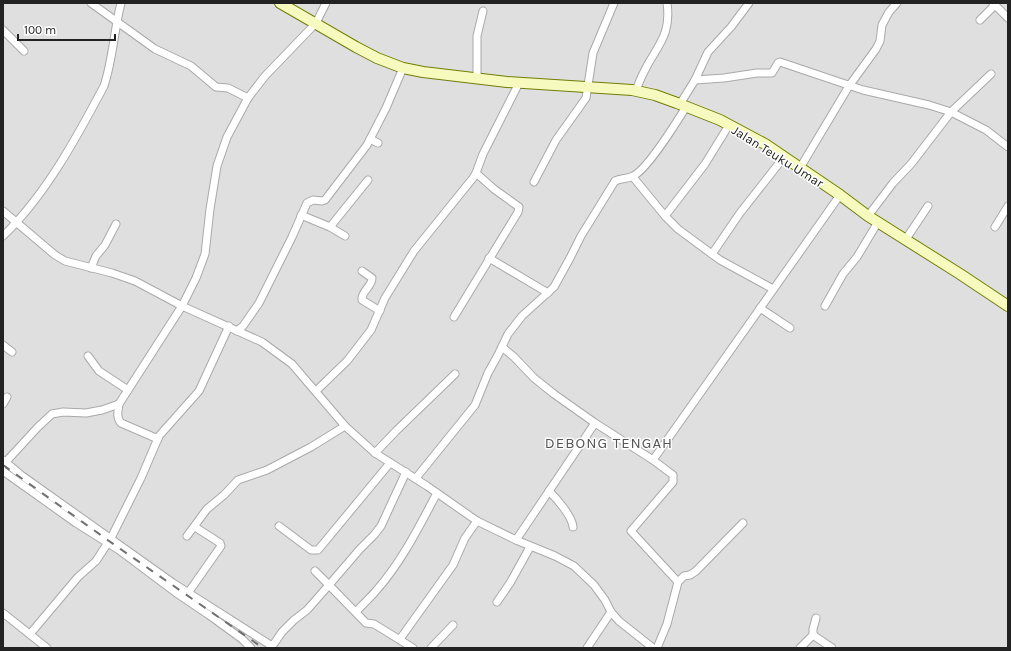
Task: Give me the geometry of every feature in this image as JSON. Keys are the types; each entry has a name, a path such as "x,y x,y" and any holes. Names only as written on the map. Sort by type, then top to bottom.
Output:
{"main road":[{"name":"Jalan Teuku Umar","path":"280,3 377,58 404,68 423,72 519,83 636,90 683,105 729,125 765,144 868,216 906,239 1008,306"}],"street":[{"path":"91,3 155,49 191,66 216,87 228,88 248,98"},
{"path":"3,236 17,223 36,199 62,161 104,86 112,57 121,3"},
{"path":"158,439 121,423 117,415 119,404 182,306 196,278 205,254 217,166 227,137 248,98 265,76 316,23 326,3"},
{"path":"534,182 556,140 586,98 593,52 614,3"},
{"path":"636,90 648,64 662,42 666,31 669,14 667,3"},
{"path":"416,478 475,405 480,397 488,373 508,334 522,316 548,292 560,277 581,236 615,181 633,177 653,156 683,105 708,52 731,27 749,3"},
{"path":"800,168 849,86 876,49 880,41 882,25 888,12 897,3"},
{"path":"980,20 994,4 1008,18"},
{"path":"477,79 477,36 483,11"},
{"path":"3,30 24,51"},
{"path":"695,80 724,78 757,73 772,73 780,62 849,86 951,112 986,130 1008,147"},
{"path":"237,331 243,326 259,303 292,237 305,205 309,201 313,200 325,200 370,139 404,68"},
{"path":"868,216 951,112 991,74"},
{"path":"316,391 347,361 371,330 385,298 414,251 476,173 483,154 519,83"},
{"path":"665,216 705,164 729,125"},
{"path":"370,139 378,143"},
{"path":"712,254 740,213 784,157"},
{"path":"454,317 518,212 519,207 494,189 476,173"},
{"path":"633,177 665,216 678,229 730,266 773,289"},
{"path":"330,227 368,180"},
{"path":"653,460 840,195"},
{"path":"906,239 928,206"},
{"path":"995,227 1008,206"},
{"path":"3,212 60,258 74,264 112,273 135,281 182,306 262,342 286,358 345,426 375,454 416,478 477,521 530,547 566,561 580,571 594,585 602,595 611,612 628,629 653,648"},
{"path":"301,215 330,227 345,236"},
{"path":"1002,217 1008,222"},
{"path":"825,306 843,274 857,257 878,222"},
{"path":"91,268 96,256 105,245 116,224"},
{"path":"489,258 548,292"},
{"path":"362,271 372,278 372,281 363,294 362,300 380,311"},
{"path":"760,308 790,328"},
{"path":"30,634 78,577 96,561 109,541 141,478 158,439 168,425 199,391 229,326"},
{"path":"3,345 12,352"},
{"path":"502,347 534,378 554,394 673,475 673,482 631,531 678,582"},
{"path":"88,356 99,371 128,390"},
{"path":"375,454 396,431 455,374"},
{"path":"3,404 7,397"},
{"path":"119,404 102,410 86,413 63,412 52,414 4,462 242,639 251,648"},
{"path":"516,540 595,423"},
{"path":"187,536 207,509 224,495 238,480 266,470 311,447 345,426"},
{"path":"279,526 312,550 318,550 390,463"},
{"path":"3,470 76,523 109,541 272,647 282,632 307,610 381,526 406,472"},
{"path":"549,491 562,505 572,522 573,527"},
{"path":"356,612 376,591 393,568 415,533 436,493"},
{"path":"400,640 453,565 465,538 477,521"},
{"path":"657,648 667,624 678,582 684,576 690,575 696,571 743,523"},
{"path":"188,593 221,546 220,543 195,527"},
{"path":"497,602 510,583 530,547"},
{"path":"315,571 366,623 374,624 413,648"},
{"path":"587,648 611,612"},
{"path":"3,613 47,648"},
{"path":"800,648 813,635 816,618"},
{"path":"431,648 453,625"},
{"path":"813,635 832,648"}],"shaded area":[{"path":"3,3 1008,3 1008,648 3,648"}],"railway":[{"path":"3,465 263,648"}],"district":[{"name":"DEBONG TENGAH","path":"609,443"}]}
